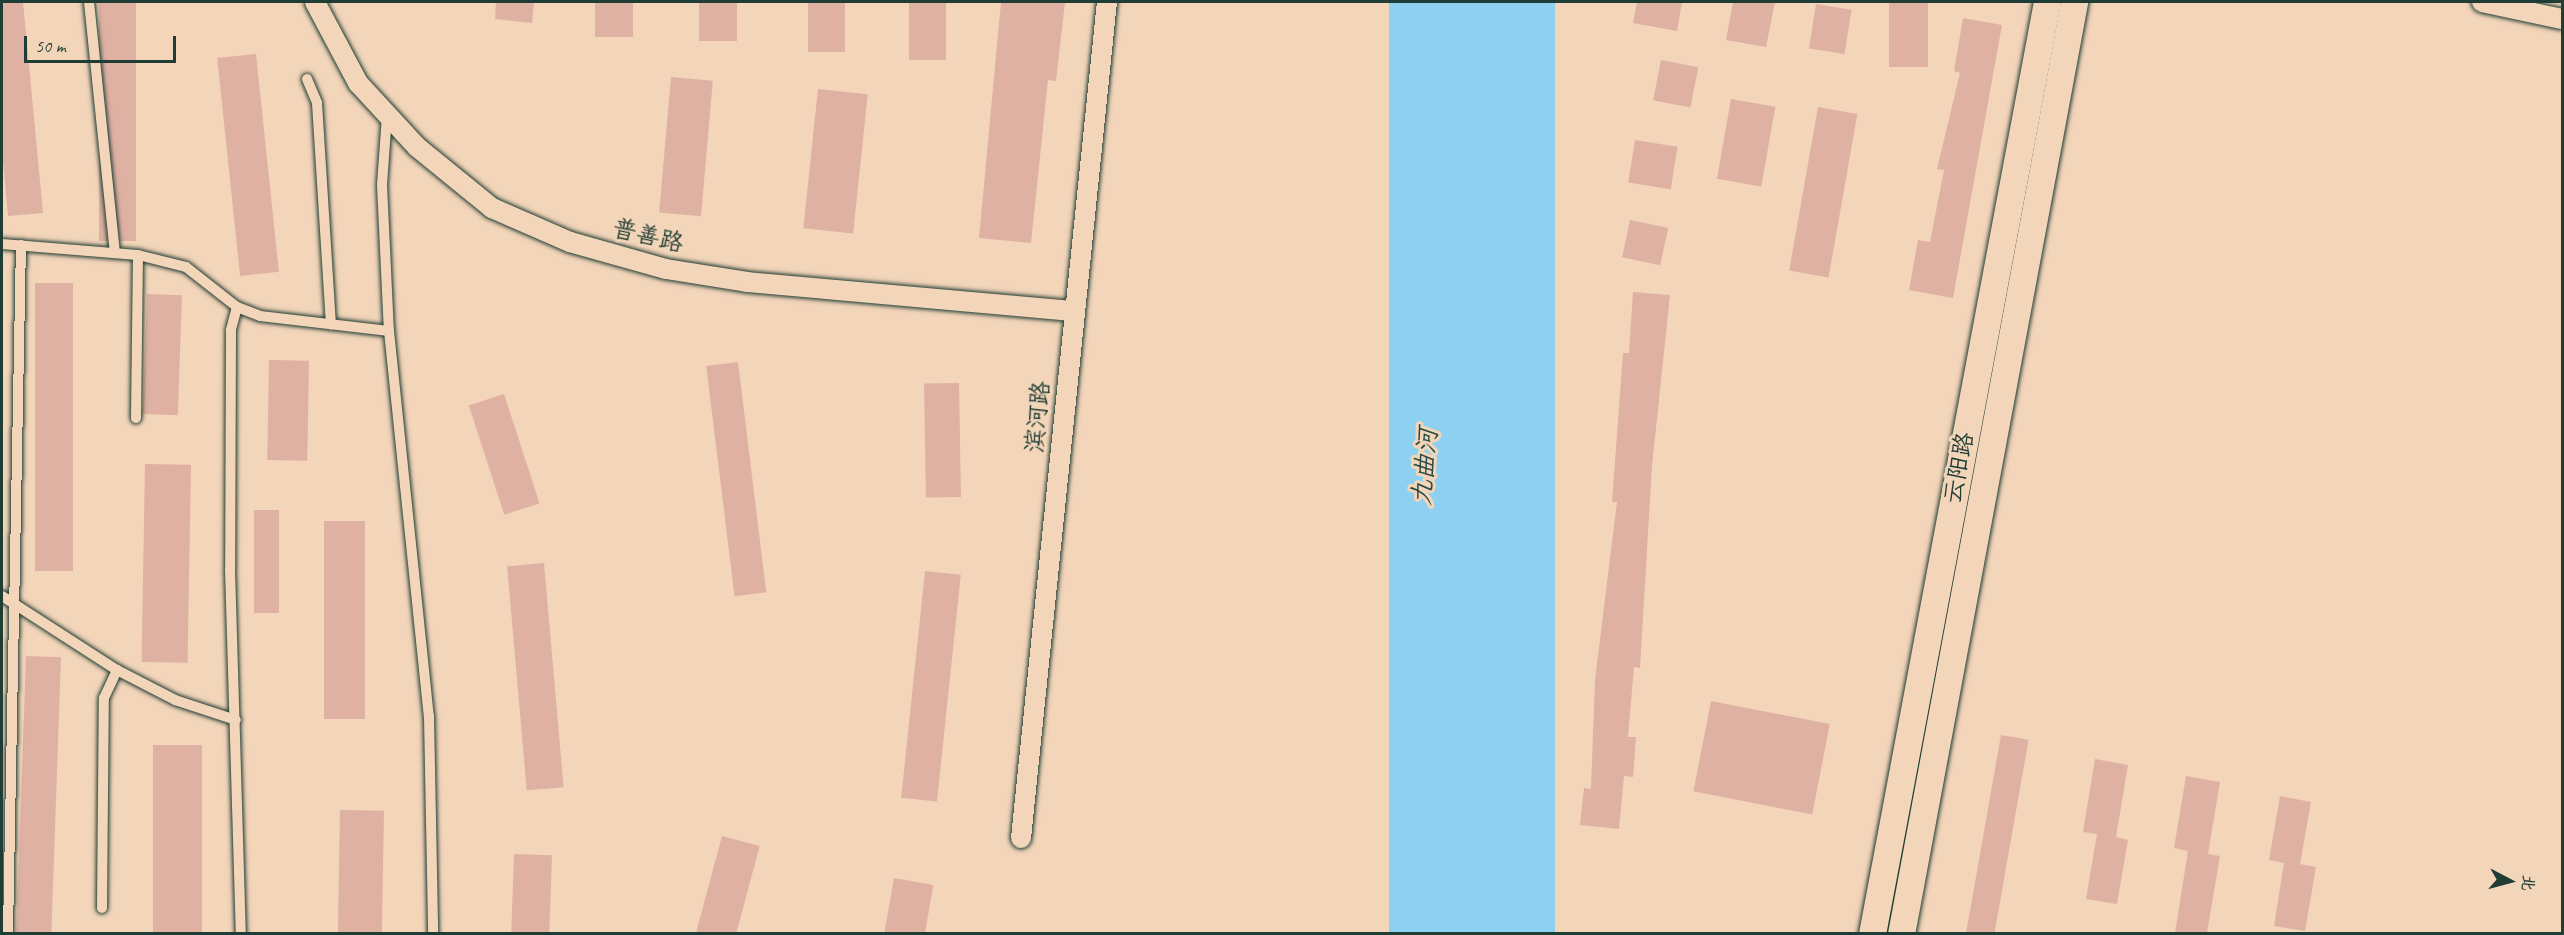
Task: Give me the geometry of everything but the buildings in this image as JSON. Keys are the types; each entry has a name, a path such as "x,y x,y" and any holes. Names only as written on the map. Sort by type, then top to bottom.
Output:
{"street":[{"name":"普善路","path":"315,2 358,83 387,115 492,208 570,242 666,269 747,282 1074,310"},
{"name":"滨河路","path":"1021,838 1107,2"},
{"name":"云阳路","path":"1872,933 2047,2"},
{"name":"云阳路","path":"1901,933 2074,2"},
{"path":"2482,2 2562,19"}],"lane":[{"path":"89,2 115,253"},
{"path":"307,79 317,103 331,326"},
{"path":"387,115 382,184 389,331 429,716 433,933"},
{"path":"2,244 138,255 186,267 237,307 260,316 389,331"},
{"path":"8,932 12,604 21,245"},
{"path":"136,418 138,255"},
{"path":"237,307 231,330 230,545 241,933"},
{"path":"2,596 117,670 175,700 236,720"},
{"path":"102,908 104,698 117,670"}],"water":[{"name":"九曲河","path":"1389,2 1555,2 1555,934 1389,934"}]}
